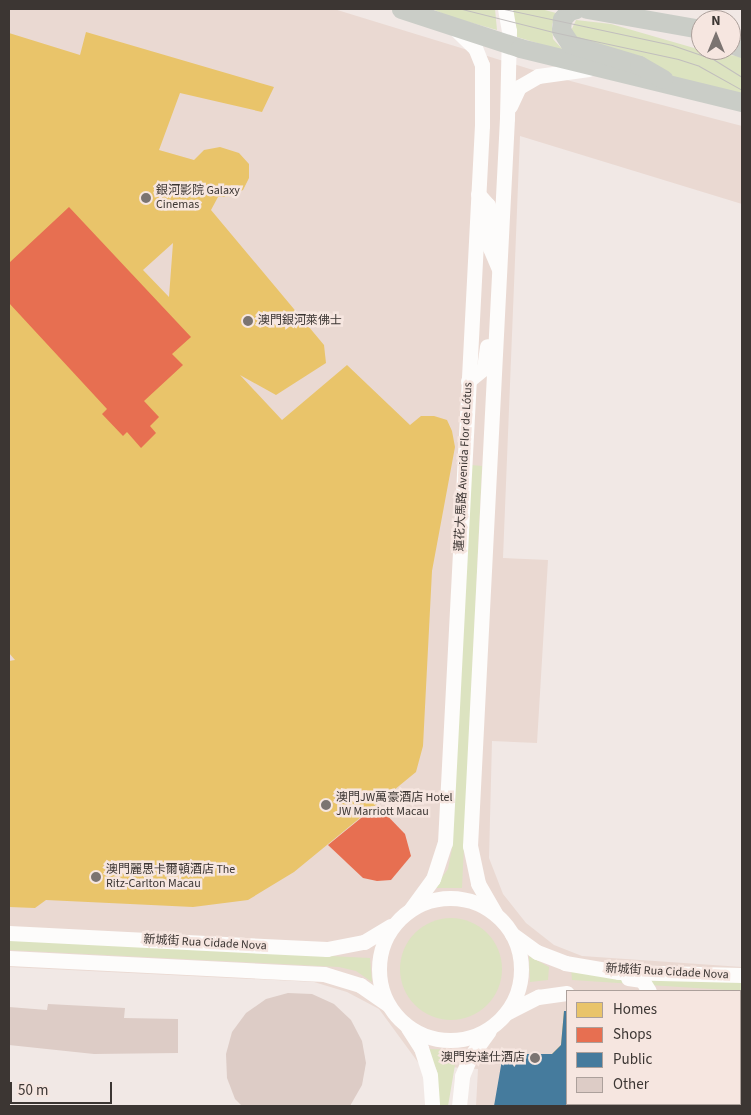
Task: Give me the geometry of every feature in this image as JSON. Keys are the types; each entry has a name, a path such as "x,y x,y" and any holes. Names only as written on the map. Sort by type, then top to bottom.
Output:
{"main road":[{"path":"401,9 509,45 674,88 742,102"},
{"path":"576,9 569,11 562,19 561,30 570,44 640,65 674,88"},
{"path":"587,9 691,28"},
{"path":"676,26 691,31"}],"street":[{"name":"蓮花大馬路 Avenida Flor de Lótus","path":"495,913 478,883 470,846 507,118 509,45 505,9"},
{"name":"蓮花大馬路 Avenida Flor de Lótus","path":"411,909 433,879 445,843 484,72 475,48 452,27"},
{"path":"507,118 513,97 527,81 553,72 598,69"},
{"path":"468,382 484,368 489,303 499,279 490,248 488,205 478,194"},
{"path":"432,1106 430,1074 425,1057 405,1024 390,1006 380,983 380,957 396,923 411,909 432,900 454,898 476,902 495,913 510,933 520,953 522,972 518,990 507,1012 479,1041 462,1076 459,1106"},
{"name":"新城街 Rua Cidade Nova","path":"9,933 327,950 364,942 396,923"},
{"name":"新城街 Rua Cidade Nova","path":"510,933 552,959 619,972 742,975"},
{"name":"新城街 Rua Cidade Nova","path":"9,958 324,974 360,985 390,1006"},
{"path":"619,972 624,976 642,980 647,990"},
{"path":"507,1012 538,997 566,993"},
{"path":"405,1024 433,1038 449,1040 480,1034 493,1026"}],"shaded area":[{"path":"9,9 334,9 559,78 742,126 742,204 520,136 503,558 548,560 537,743 492,741 489,858 503,894 526,923 554,945 582,956 742,967 742,1106 476,1106 478,1069 420,1065 379,1009 347,992 314,982 9,967"}],"green space":[{"path":"432,9 495,9 497,30 451,17"},
{"path":"510,9 541,9 556,13 552,25 553,39 564,51 517,37"},
{"path":"576,20 611,24 691,47 691,60 741,60 742,57 742,95 687,85 583,44 570,33"},
{"path":"471,465 482,466 462,888 434,888 448,869 452,849"},
{"path":"451,918 461,919 480,926 494,940 501,959 501,979 494,998 480,1012 461,1019 451,1020 441,1019 422,1012 408,998 401,979 400,969 401,959 408,940 422,926 441,919"},
{"path":"9,940 370,958 372,982 356,971 339,967 9,950"},
{"path":"529,956 549,967 548,980 530,982"},
{"path":"571,968 742,981 742,991 741,990 572,980"},
{"path":"427,1049 462,1050 455,1065 448,1106 438,1106 437,1071"}],"building: Homes":[{"path":"86,32 274,87 262,112 180,93 159,150 194,160 204,150 220,147 239,153 249,164 249,178 243,190 229,197 218,197 211,210 324,345 326,363 276,395 240,375 282,420 347,365 410,425 421,416 434,416 447,420 452,431 455,447 432,571 423,746 416,772 294,872 248,900 193,907 46,900 35,908 9,907 9,661 15,660 9,653 9,33 80,55","holes":["173,243 169,297 143,270"]},
{"name":"澳門安達仕酒店","path":"564,1011 566,1011 566,1063 561,1070 560,1106 500,1106 503,1054 552,1054 561,1045"}],"building: Shops":[{"path":"69,207 191,337 172,354 183,365 144,401 159,417 150,426 156,433 141,448 127,432 123,436 102,414 107,409 9,303 9,263"},
{"path":"377,805 405,834 411,856 391,880 377,881 363,878 328,845"}],"building: Public":[{"name":"澳門安達仕酒店","path":"564,1011 566,1011 566,1105 731,1106 494,1106 503,1054 552,1054 561,1045"}],"building: Other":[{"path":"288,993 312,994 334,1004 351,1020 362,1041 366,1063 362,1085 350,1106 242,1106 235,1099 227,1078 226,1054 232,1032 246,1013 266,999"},
{"path":"48,1004 125,1008 124,1018 178,1019 178,1053 94,1054 9,1045 9,1007 47,1010"}],"tram line":[{"path":"462,9 553,32 678,59 699,66 742,90"},
{"path":"504,9 672,45 713,59 742,77"}],"place":[{"name":"銀河影院 Galaxy Cinemas","path":"146,198"},
{"name":"澳門銀河萊佛士","path":"248,321"},
{"name":"澳門JW萬豪酒店 Hotel JW Marriott Macau","path":"326,805"},
{"name":"澳門麗思卡爾頓酒店 The Ritz-Carlton Macau","path":"96,877"},
{"name":"澳門安達仕酒店","path":"535,1058"}]}
